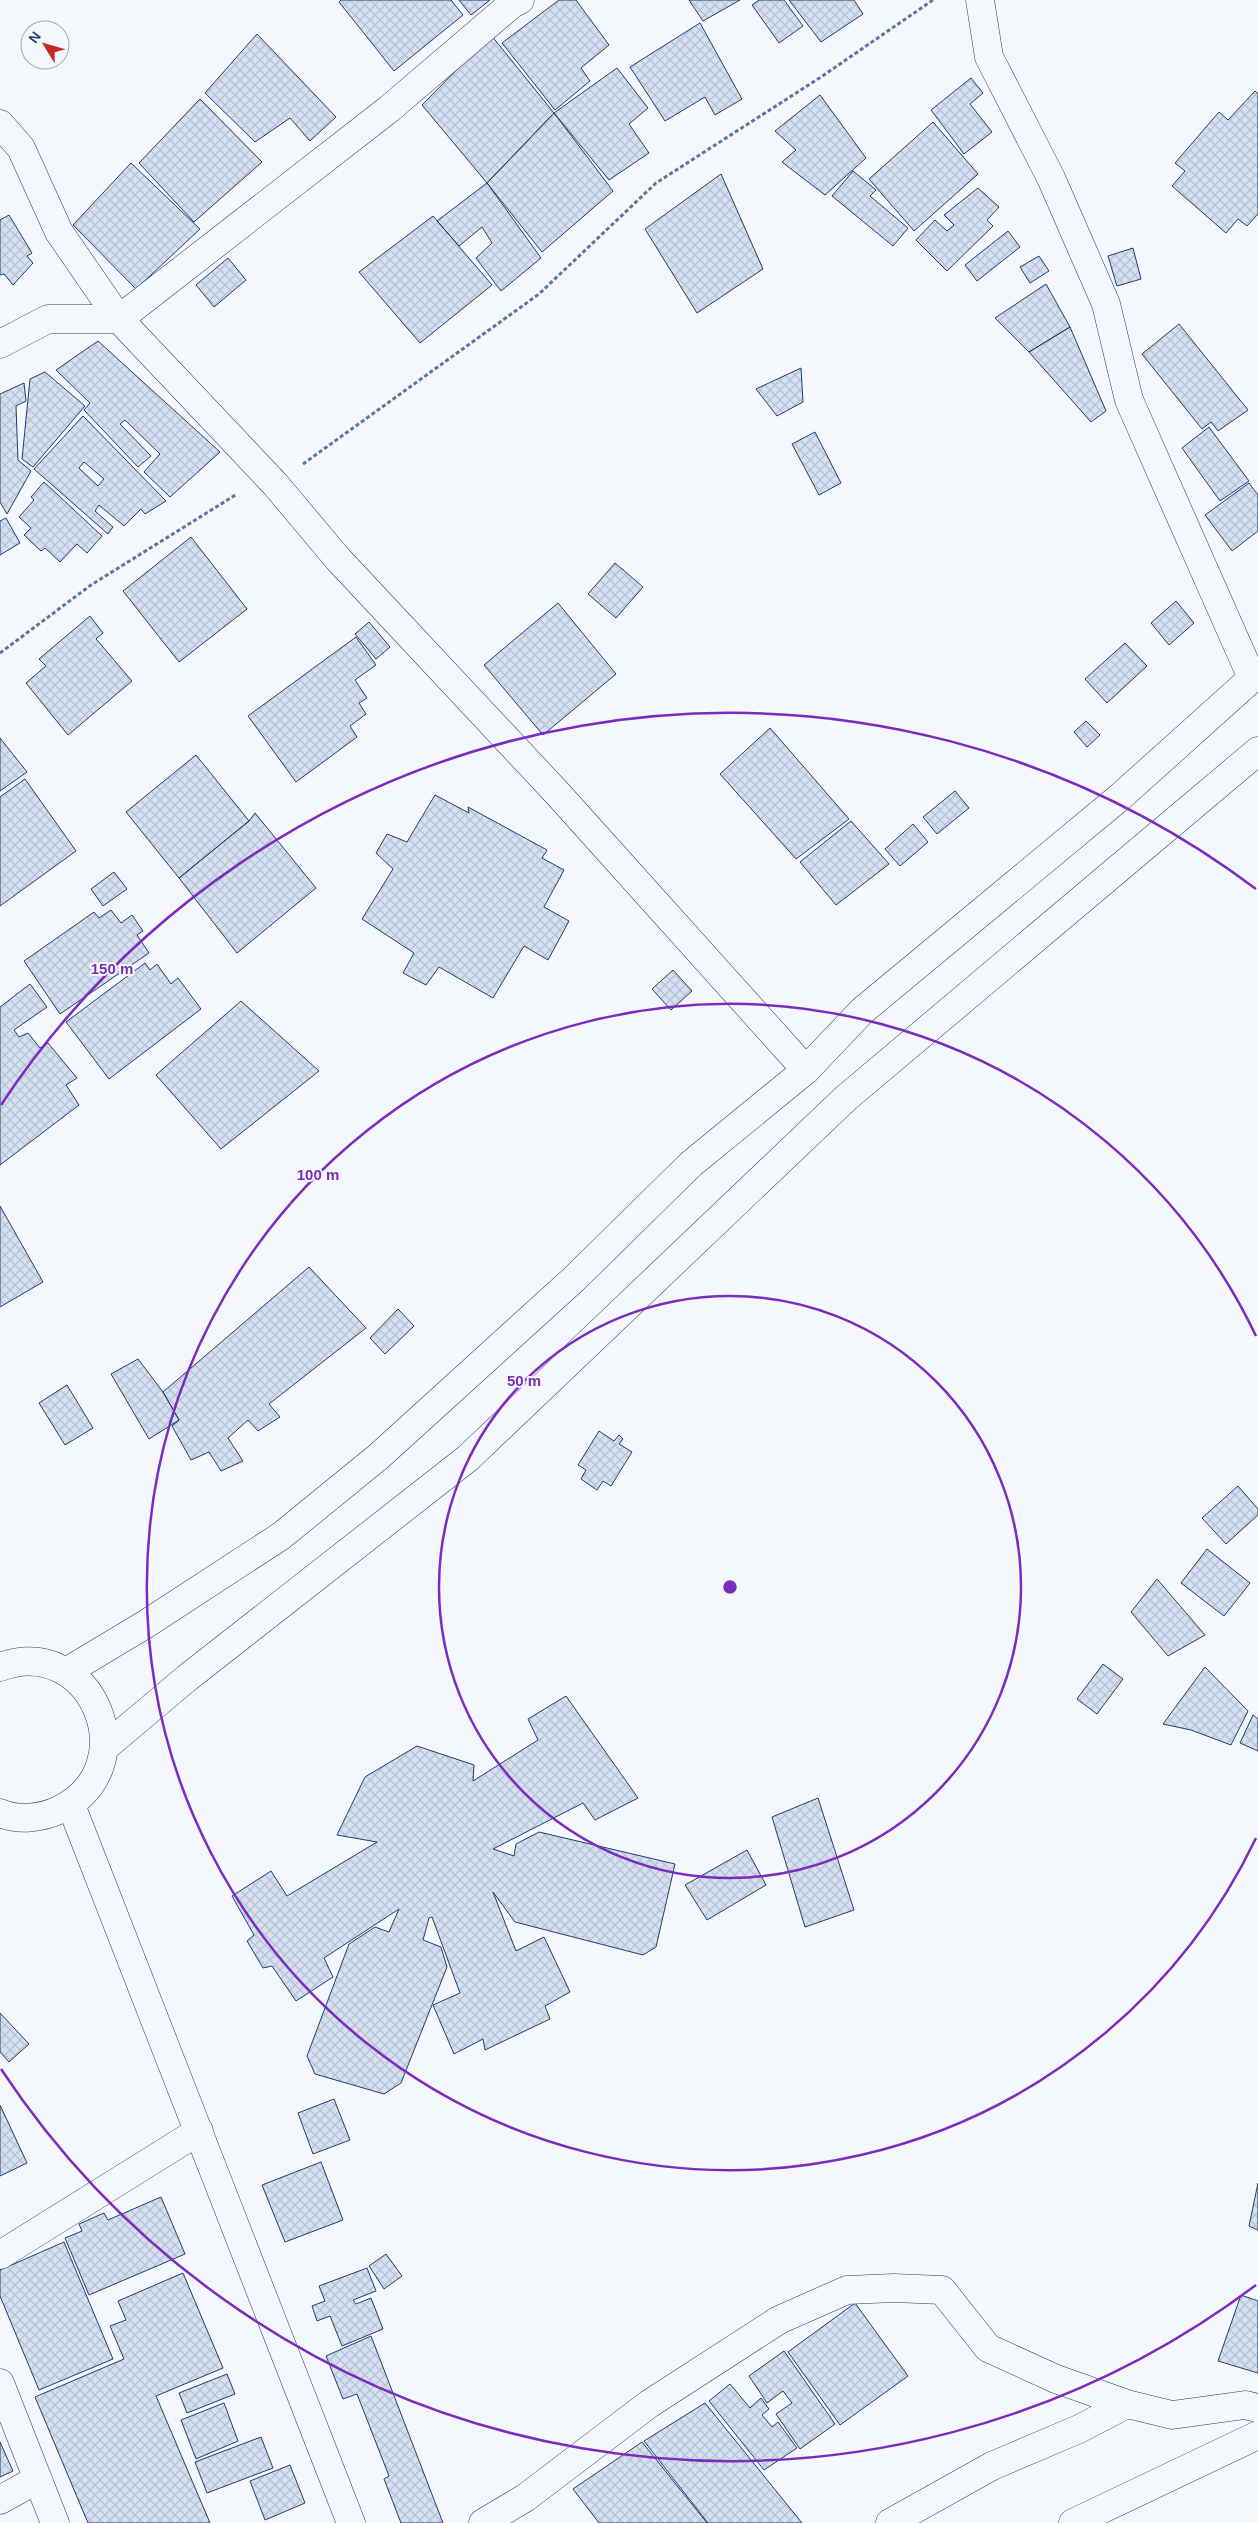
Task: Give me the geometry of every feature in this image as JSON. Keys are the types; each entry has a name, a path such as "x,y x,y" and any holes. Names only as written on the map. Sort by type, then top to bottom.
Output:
{"main road":[{"path":"0,344 48,319 119,318 389,109 512,4 520,0"},
{"path":"66,1672 146,1624 281,1536 378,1457 574,1279 692,1164 806,1070 862,1011 1089,822 1255,676 1129,400 1106,304 1052,178 989,57 980,0"},
{"path":"0,124 21,148 59,232 119,318 275,484 338,559 558,794 806,1070"},
{"path":"104,1748 187,1678 468,1458 846,1098 1258,751"},
{"path":"0,1667 23,1662 46,1664 66,1672 84,1686 97,1704 104,1726 104,1748 99,1770 87,1789 70,1804 50,1814 28,1818 2,1816"},
{"path":"70,1804 351,2523"},
{"path":"0,2255 199,2131"},
{"path":"483,2523 525,2498 649,2404 779,2320 847,2290 894,2288 942,2290 988,2348 1056,2380 1127,2404 1172,2415 1246,2405 1258,2408"},
{"path":"0,2383 55,2523"},
{"path":"890,2523 992,2466 1079,2429 1127,2404"},
{"path":"1073,2523 1258,2435"},
{"path":"0,2500 38,2479"}],"path":[{"path":"0,653 91,585 259,481 275,484 539,294 656,183 821,77 933,0"}],"building":[{"path":"341,0 451,0 463,15 394,71 339,2"},
{"path":"459,0 490,0 471,15"},
{"path":"559,0 576,0 609,45 581,68 590,81 555,110 502,43"},
{"path":"689,0 740,0 703,21"},
{"path":"759,0 784,0 803,26 779,43 752,5"},
{"path":"789,0 854,0 863,14 821,42"},
{"path":"700,23 742,99 715,115 705,97 665,121 630,67"},
{"path":"257,34 336,117 310,141 290,118 255,142 205,93"},
{"path":"491,35 554,113 487,183 422,105"},
{"path":"617,68 648,108 629,124 649,153 609,180 554,113"},
{"path":"971,78 983,93 970,104 992,132 964,154 931,110"},
{"path":"1255,91 1258,94 1258,214 1247,226 1238,219 1226,233 1172,186 1185,171 1175,163 1219,112 1228,120"},
{"path":"820,95 866,158 825,195 782,162 796,150 775,131"},
{"path":"200,99 262,162 194,222 139,163"},
{"path":"554,113 613,191 542,252 487,183"},
{"path":"933,122 978,174 914,231 869,179"},
{"path":"131,163 200,229 136,289 73,225"},
{"path":"853,171 876,190 870,196 908,228 893,246 832,196"},
{"path":"721,174 763,269 697,313 645,229"},
{"path":"487,183 541,258 501,291 476,258 492,243 482,227 459,246 437,221"},
{"path":"978,188 999,207 987,220 993,226 947,271 916,240 935,220 947,231 954,225 944,215"},
{"path":"9,215 32,253 27,256 33,263 13,285 4,274 0,275 0,220"},
{"path":"433,216 492,285 420,343 359,272"},
{"path":"1008,231 1020,247 977,281 965,265"},
{"path":"1133,248 1141,279 1117,286 1108,256"},
{"path":"1039,256 1049,271 1030,283 1020,267"},
{"path":"228,258 246,280 214,307 196,285"},
{"path":"1046,284 1070,327 1029,352 995,318"},
{"path":"1179,324 1248,410 1218,431 1211,422 1202,429 1142,354"},
{"path":"1070,327 1106,411 1091,422 1029,352"},
{"path":"98,341 220,452 170,497 144,472 160,454 125,420 120,424 151,456 138,467 84,410 90,403 56,370"},
{"path":"801,368 803,402 777,416 756,389"},
{"path":"45,372 85,406 33,467 22,459 30,379"},
{"path":"24,383 26,401 16,406 18,460 31,471 7,514 0,502 0,394"},
{"path":"83,416 166,501 145,514 141,509 124,526 99,505 95,511 113,527 108,534 34,469","holes":["84,462 104,479 98,486 79,468"]},
{"path":"1209,427 1249,481 1220,501 1182,448"},
{"path":"815,432 841,483 819,495 792,444"},
{"path":"44,482 102,536 87,553 77,544 60,562 45,548 41,551 24,535 31,528 19,517 34,500 31,497"},
{"path":"1249,483 1258,495 1258,531 1232,551 1205,515"},
{"path":"6,518 20,543 0,555 0,521"},
{"path":"191,537 247,609 179,662 123,591"},
{"path":"615,563 643,587 616,618 588,594"},
{"path":"1176,601 1194,623 1169,645 1151,623"},
{"path":"558,603 616,674 543,735 484,665"},
{"path":"90,616 103,633 96,639 132,681 68,735 26,683 46,666 39,659"},
{"path":"369,622 390,647 376,659 355,634"},
{"path":"356,637 376,665 355,680 367,698 359,703 366,714 350,726 357,737 296,782 248,716"},
{"path":"1125,643 1147,666 1107,703 1085,679"},
{"path":"1086,721 1100,735 1087,747 1074,732"},
{"path":"770,728 849,819 796,859 720,774"},
{"path":"0,738 27,772 0,791"},
{"path":"196,755 249,821 179,878 126,812"},
{"path":"25,779 76,851 0,906 0,797"},
{"path":"955,791 969,808 937,834 923,817"},
{"path":"435,795 469,813 468,807 547,850 542,858 564,870 544,907 569,921 548,960 524,946 493,998 439,967 426,985 403,973 414,953 362,919 393,869 376,853 387,834 407,842"},
{"path":"255,813 316,888 237,953 179,878 249,821"},
{"path":"851,821 889,864 836,905 800,862"},
{"path":"913,824 928,842 900,866 885,849"},
{"path":"114,872 127,889 103,906 91,889"},
{"path":"111,910 121,923 132,915 143,931 137,935 149,953 60,1014 24,961 94,912 99,918"},
{"path":"145,963 150,970 157,964 171,984 178,978 201,1009 109,1079 66,1022"},
{"path":"673,970 692,991 671,1010 652,989"},
{"path":"30,984 47,1007 14,1030 19,1037 28,1033 40,1048 48,1043 77,1078 66,1085 79,1105 0,1165 0,1007"},
{"path":"241,1001 319,1071 221,1149 156,1075"},
{"path":"0,1206 43,1282 0,1307"},
{"path":"309,1267 366,1328 269,1404 280,1417 258,1431 248,1420 228,1438 243,1461 221,1471 209,1452 191,1460 172,1426 179,1420 163,1392"},
{"path":"398,1309 414,1326 385,1354 370,1338"},
{"path":"138,1359 163,1392 179,1420 149,1439 111,1374"},
{"path":"67,1385 93,1428 65,1445 39,1403"},
{"path":"599,1431 614,1441 619,1435 623,1439 619,1444 632,1452 611,1486 603,1481 597,1490 581,1479 586,1470 578,1465"},
{"path":"1238,1486 1258,1509 1258,1515 1226,1544 1202,1518"},
{"path":"1207,1549 1250,1583 1224,1616 1181,1583"},
{"path":"1157,1579 1205,1635 1168,1656 1131,1612"},
{"path":"1103,1664 1123,1679 1097,1714 1077,1699"},
{"path":"1205,1667 1248,1711 1231,1745 1191,1730 1163,1724"},
{"path":"566,1696 638,1798 595,1820 583,1803 493,1849 514,1856 516,1844 539,1832 675,1864 656,1947 643,1955 515,1922 493,1892 516,1951 544,1937 570,1992 545,2006 550,2019 485,2050 483,2039 454,2054 433,2005 460,1993 432,1917 429,1918 423,1940 441,1947 447,1967 401,2083 384,2094 315,2074 307,2056 349,1944 375,1927 389,1932 399,1909 324,1958 333,1977 296,2001 272,1966 263,1968 247,1941 254,1935 232,1896 271,1871 287,1896 377,1842 337,1835 365,1777 417,1746 474,1765 473,1781 538,1740 528,1719"},
{"path":"1253,1715 1258,1719 1258,1751 1240,1743"},
{"path":"818,1798 854,1910 805,1927 772,1817"},
{"path":"747,1850 766,1885 707,1920 685,1885"},
{"path":"0,2013 29,2044 9,2062 0,2052"},
{"path":"334,2099 350,2140 313,2154 298,2113"},
{"path":"0,2105 27,2163 0,2176"},
{"path":"321,2162 343,2220 285,2242 262,2185"},
{"path":"1258,2183 1258,2230 1249,2226"},
{"path":"161,2197 185,2254 89,2295 65,2238 82,2231 79,2224 104,2213 108,2220"},
{"path":"64,2242 113,2359 39,2390 0,2296 0,2270"},
{"path":"386,2254 402,2276 384,2289 369,2266"},
{"path":"367,2268 376,2291 353,2300 356,2304 371,2298 383,2329 342,2346 330,2316 317,2321 312,2306 325,2301 319,2286"},
{"path":"183,2273 223,2368 156,2396 210,2523 88,2523 35,2397 124,2359 110,2326 126,2320 118,2301"},
{"path":"1241,2295 1258,2301 1258,2373 1218,2361"},
{"path":"855,2303 908,2376 840,2425 788,2352"},
{"path":"371,2336 443,2523 401,2523 384,2479 389,2476 357,2394 343,2399 326,2356"},
{"path":"784,2351 835,2424 800,2449 776,2414 792,2403 783,2391 767,2403 749,2376"},
{"path":"227,2374 235,2394 187,2413 179,2393"},
{"path":"730,2384 750,2408 761,2398 769,2409 762,2415 772,2427 778,2422 797,2448 764,2470 709,2401"},
{"path":"224,2403 238,2441 196,2459 181,2420"},
{"path":"705,2403 802,2523 708,2523 644,2441"},
{"path":"261,2437 273,2468 207,2493 195,2462"},
{"path":"0,2442 13,2471 0,2477"},
{"path":"642,2442 707,2523 599,2523 573,2489"},
{"path":"290,2465 305,2503 265,2520 250,2481"}]}
